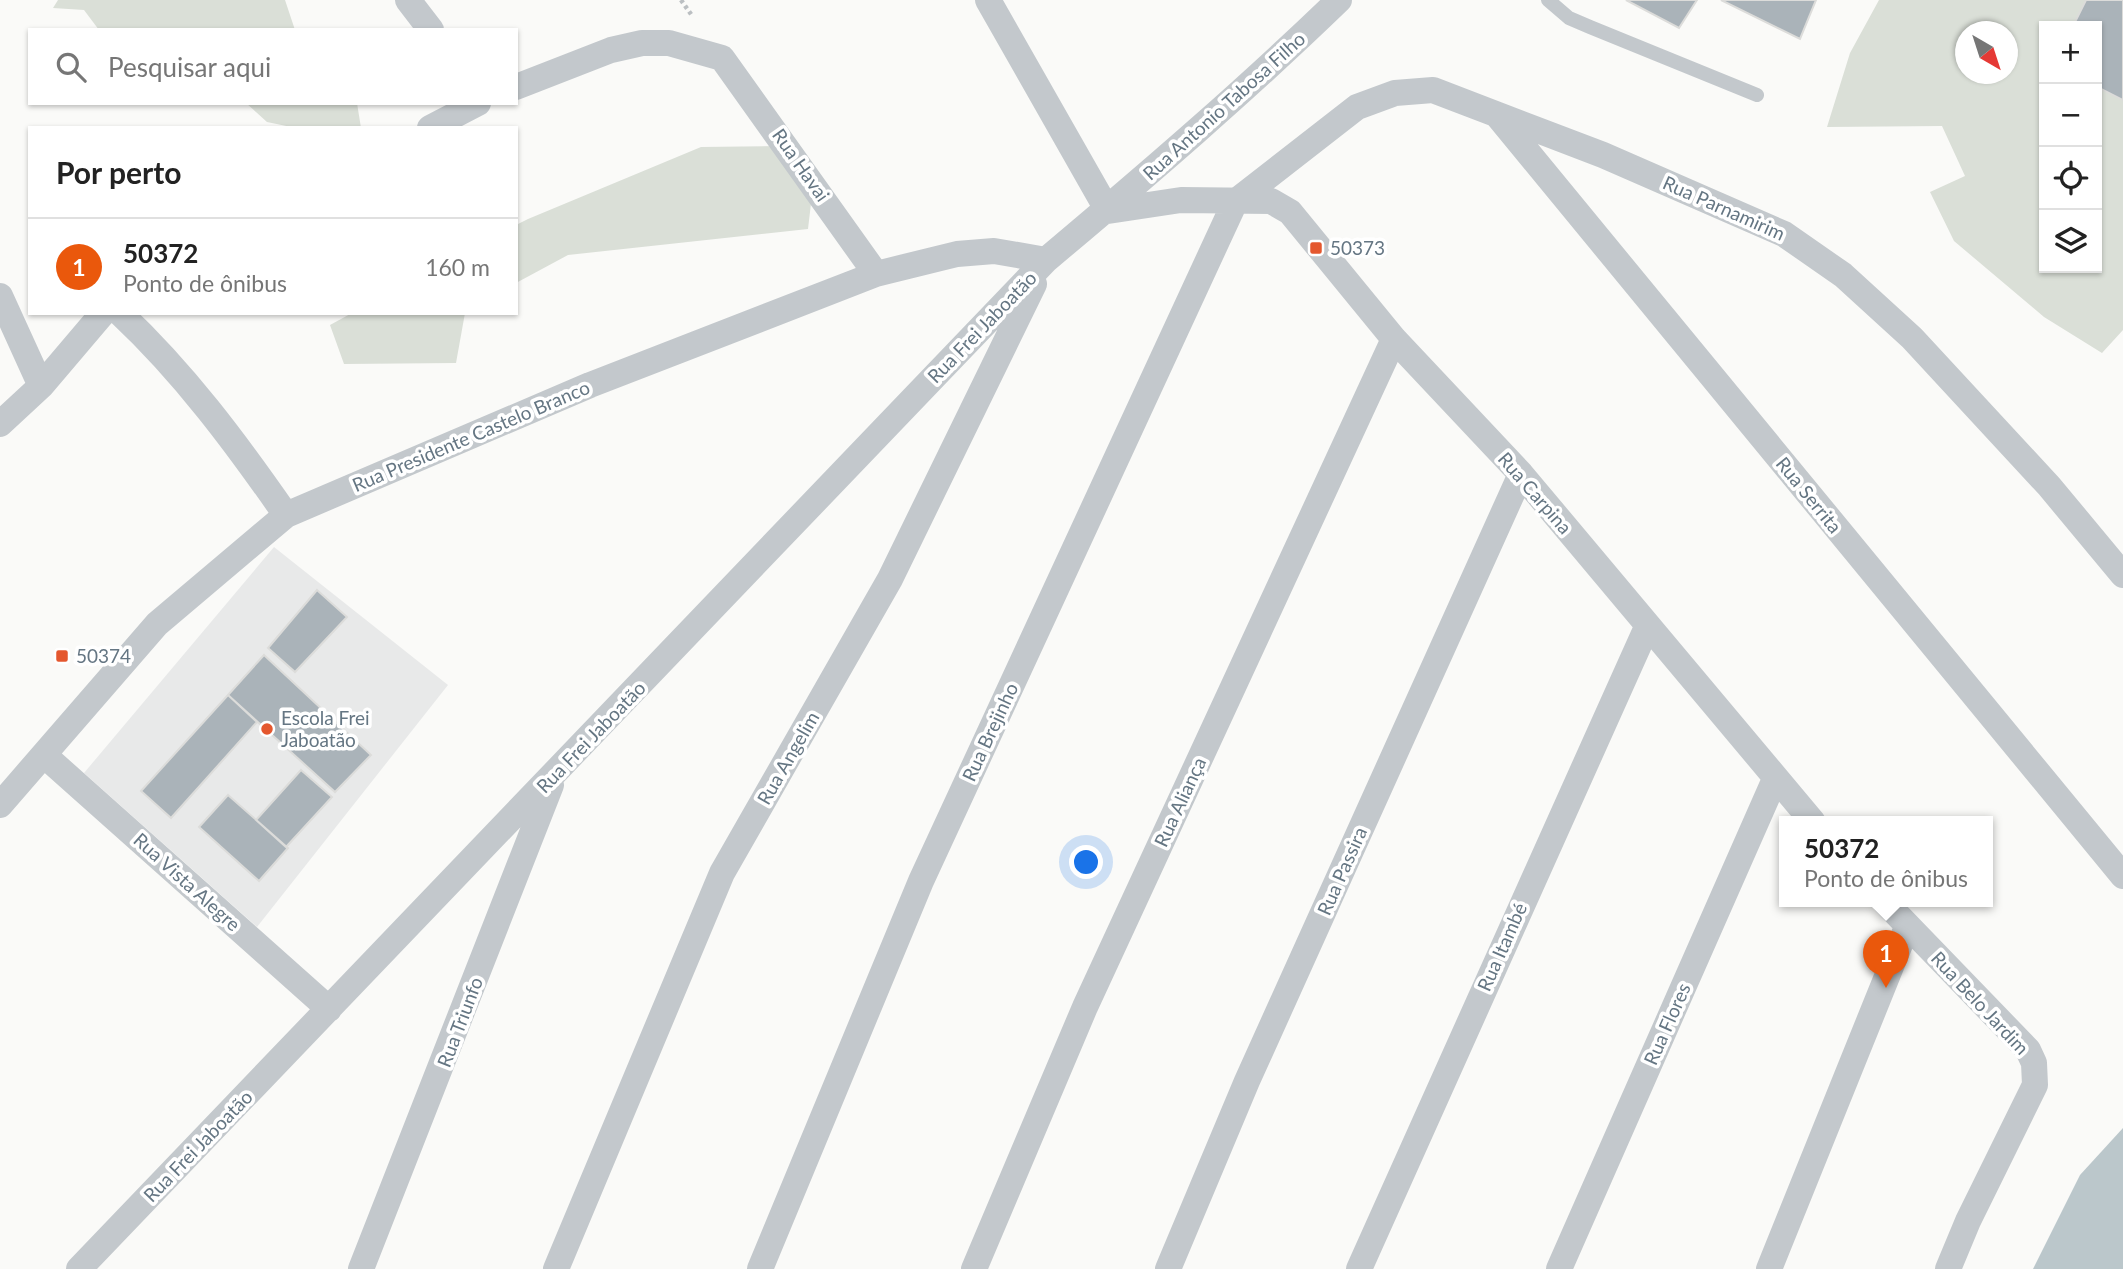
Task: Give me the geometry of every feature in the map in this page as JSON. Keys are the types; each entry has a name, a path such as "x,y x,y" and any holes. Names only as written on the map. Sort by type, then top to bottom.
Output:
{"street":[{"path":"408,0 429,28"},
{"path":"988,0 1108,211"},
{"name":"Rua Antonio Tabosa Filho","path":"1108,211 1282,55 1339,0"},
{"name":"Rua Havai","path":"518,86 611,50 642,43 669,43 722,58 877,274"},
{"name":"Rua Parnamirim","path":"1235,202 1336,121 1377,97 1413,89 1433,90 1627,165 1784,234 1814,253 1878,304 2049,486 2123,575"},
{"path":"434,126 474,105"},
{"name":"Rua Serrita","path":"1496,114 2123,876"},
{"name":"Rua Carpina","path":"1108,211 1181,200 1271,201 1290,212 1394,338 1521,474 1809,816"},
{"name":"Rua Brejinho","path":"760,1269 922,881 1235,202"},
{"name":"Rua Frei Jaboatão","path":"79,1269 1046,260 1108,211"},
{"name":"Rua Presidente Castelo Branco","path":"0,805 157,624 286,514 590,384 877,274 957,254 994,251 1046,260"},
{"name":"Rua Angelim","path":"556,1269 722,873 890,579 1046,260"},
{"path":"0,296 41,387"},
{"path":"0,424 41,387 101,315"},
{"path":"122,315 168,361 245,456 286,514"},
{"name":"Rua Aliança","path":"974,1269 1086,1007 1394,338"},
{"name":"Rua Passira","path":"1168,1269 1247,1081 1521,474"},
{"name":"Rua Itambé","path":"1359,1269 1647,627"},
{"name":"Rua Vista Alegre","path":"44,755 330,1009"},
{"name":"Rua Triunfo","path":"361,1269 556,774"},
{"name":"Rua Flores","path":"1559,1269 1775,779"},
{"path":"1769,1269 1907,927 1889,907"},
{"name":"Rua Belo Jardim","path":"1907,927 2028,1050 2036,1074 2028,1101 1968,1221 1948,1269"}],"lane":[{"path":"1548,0 1569,18 1757,95"}],"shaded area":[{"path":"58,0 285,0 294,28 98,28 84,10 53,8"},
{"path":"1879,0 2123,0 2123,330 2102,353 2044,317 1954,241 1930,192 1965,176 1942,126 1827,127 1850,53"},
{"path":"248,105 357,105 361,126 286,126 267,122"},
{"path":"778,146 812,195 808,229 568,255 518,282 518,224 701,147"},
{"path":"348,315 465,315 456,363 344,364 330,325"},
{"name":"Escola Frei Jaboatão","path":"274,547 448,685 257,927 84,773"},
{"path":"2123,1128 2123,1269 2033,1269 2080,1175"}],"building":[{"path":"1626,0 1697,0 1679,28"},
{"path":"1721,0 1816,0 1800,39"},
{"path":"2086,0 2123,0 2123,100 2102,90 2102,21 2076,21"},
{"path":"317,590 347,617 295,672 268,648"},
{"path":"264,655 371,755 335,792 228,695"},
{"path":"228,695 257,722 171,818 141,791"},
{"path":"301,770 332,797 286,847 256,820"},
{"path":"228,795 288,848 259,881 199,827"}],"place":[{"name":"50373","path":"1316,248"},
{"name":"50374","path":"62,656"},
{"name":"Escola Frei Jaboatão","path":"267,729"},
{"name":"50372","path":"1886,988"}]}
